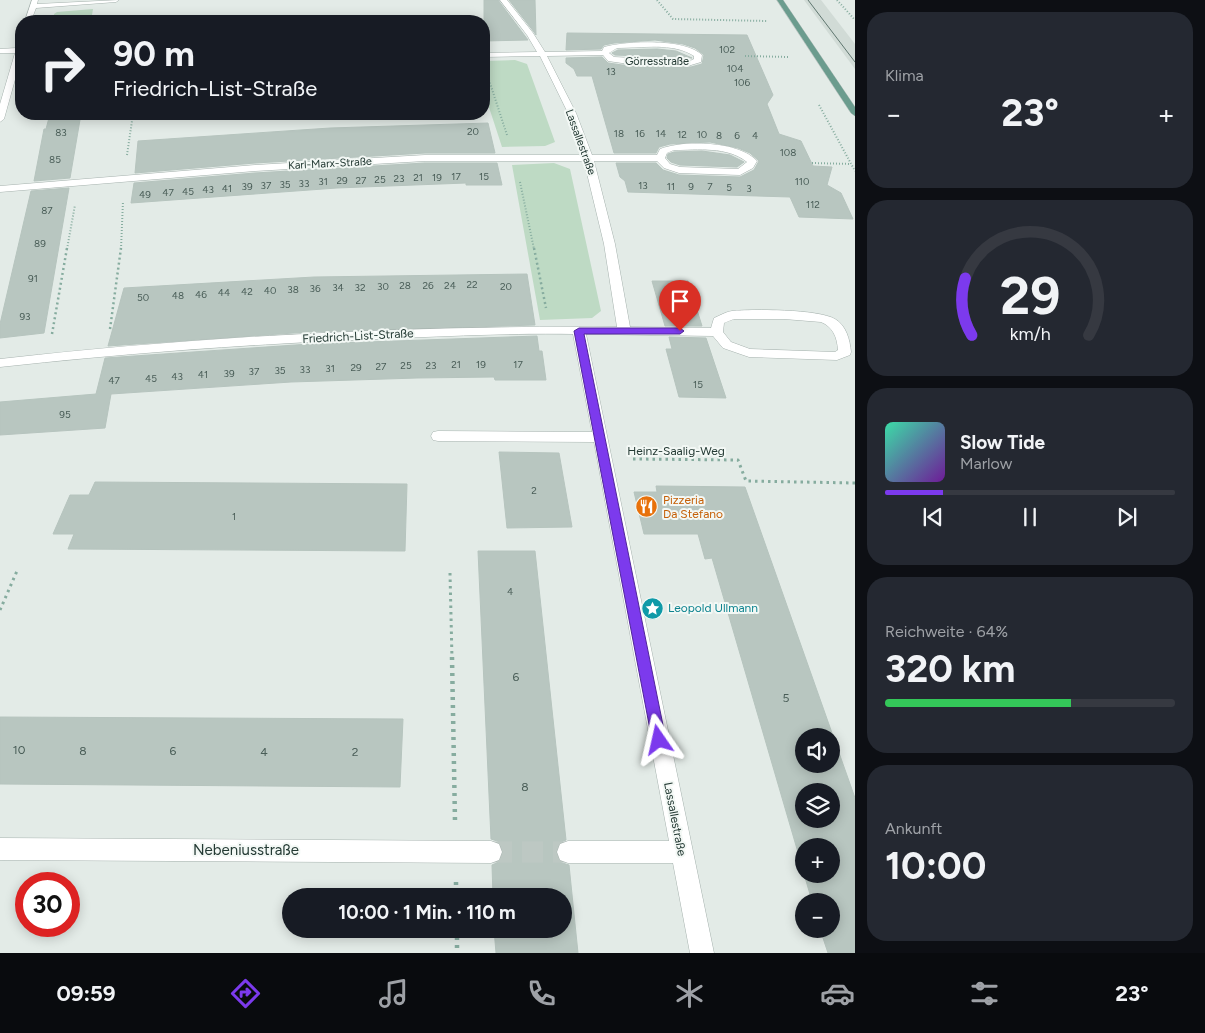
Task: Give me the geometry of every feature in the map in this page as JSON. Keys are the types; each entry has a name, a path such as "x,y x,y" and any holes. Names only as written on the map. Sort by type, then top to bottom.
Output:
{"main road":[{"path":"780,0 855,112"}],"street":[{"path":"30,15 34,3 116,0"},
{"name":"Lassallestraße","path":"503,0 542,53 566,100 588,157 608,232 624,331"},
{"name":"Görresstraße","path":"490,55 605,53 612,59 622,61 691,63 698,60 698,55 694,51 673,47 617,46 607,49 605,53"},
{"path":"0,51 15,49"},
{"path":"0,119 15,67"},
{"path":"8,89 15,88"},
{"name":"Karl-Marx-Straße","path":"0,189 255,168 406,159 515,157 660,158 667,166 679,170 740,172 750,166 752,162 747,155 732,149 672,148 663,150 660,158"},
{"path":"732,315 816,317 830,321 844,338 845,352 837,356 749,353 727,344 717,332 718,321 732,315"},
{"name":"Friedrich-List-Straße","path":"0,363 107,351 423,333 550,330 717,332"},
{"name":"Lassallestraße","path":"579,331 702,953"},
{"path":"438,436 599,437"},
{"name":"Nebeniusstraße","path":"0,849 491,852"},
{"path":"568,852 681,852"}],"path":[{"path":"657,0 673,19 772,21"},
{"path":"837,0 855,20"},
{"path":"745,56 793,57"},
{"path":"490,83 515,157 550,330"},
{"path":"107,351 121,251 124,178 132,120"},
{"path":"812,162 851,164"},
{"path":"55,321 75,205"},
{"name":"Heinz-Saalig-Weg","path":"603,459 738,460 746,481 855,483"},
{"path":"0,610 17,570"},
{"path":"450,573 456,888"},
{"path":"457,938 457,953"}],"shaded area":[{"path":"804,0 821,0 855,44 855,69"}],"green space":[{"path":"93,9 92,15 54,15 57,12"},
{"path":"515,60 527,64 555,142 545,146 502,147 490,110 490,61"},
{"path":"554,163 570,169 601,311 592,318 540,320 512,165"}],"building":[{"path":"484,0 498,0 528,40 490,41 490,15 484,15"},
{"path":"509,0 535,0 536,35 534,32"},
{"path":"567,33 747,35 773,95 767,104 779,134 801,141 813,166 832,167 827,185 841,193 853,219 799,217 790,197 628,192 625,181 620,177 616,163 656,163 663,170 679,175 740,177 754,170 759,161 750,153 738,148 710,142 670,144 659,147 656,153 614,153 592,76 577,76 574,69 566,63 566,58 602,57 608,63 622,65 691,67 702,64 704,55 695,48 683,44 655,40 614,43 604,45 601,49 566,50"},
{"path":"657,49 676,51 692,58 615,55 612,53 618,50"},
{"path":"48,120 80,120 70,178 34,181 44,129 46,129"},
{"path":"488,123 495,153 425,153 255,163 135,173 138,141 330,128"},
{"path":"702,151 730,155 744,162 737,167 680,165 671,162 667,158 668,154 674,152"},
{"path":"425,163 497,163 502,185 466,185 466,183 337,188 131,203 134,183 255,173"},
{"path":"69,188 44,333 0,338 0,324 31,191"},
{"path":"527,274 535,325 308,332 108,346 124,288 314,277"},
{"path":"652,281 688,281 702,326 665,326"},
{"path":"537,336 539,351 542,351 546,380 495,380 494,377 291,382 111,394 105,428 0,435 0,402 96,394 105,358 310,344"},
{"path":"669,337 706,338 726,398 679,397 666,349 672,349"},
{"path":"499,452 559,453 572,527 507,528"},
{"path":"95,482 407,484 405,551 68,549 74,534 53,534 70,495 89,495"},
{"path":"656,486 745,487 830,728 795,728 795,773 840,773 840,756 855,798 855,953 828,953 823,938 840,938 840,893 810,893 807,883 840,883 840,838 795,838 795,842 712,558 705,559 698,534 644,534 634,492 657,492"},
{"path":"478,551 535,551 566,840 558,843 555,853 559,862 569,865 571,888 493,888 492,865 501,861 504,851 500,842 491,839"},
{"path":"0,717 403,719 400,787 0,784"},
{"path":"572,894 578,953 496,953 495,938 572,938"}],"tunnel":[{"path":"491,852 568,852"}],"tram line":[{"path":"808,0 855,62"}],"place":[{"name":"Pizzeria Da Stefano","path":"647,507"},
{"name":"Leopold Ullmann","path":"652,608"}],"route":[{"path":"659,740 579,331 680,331"}]}
